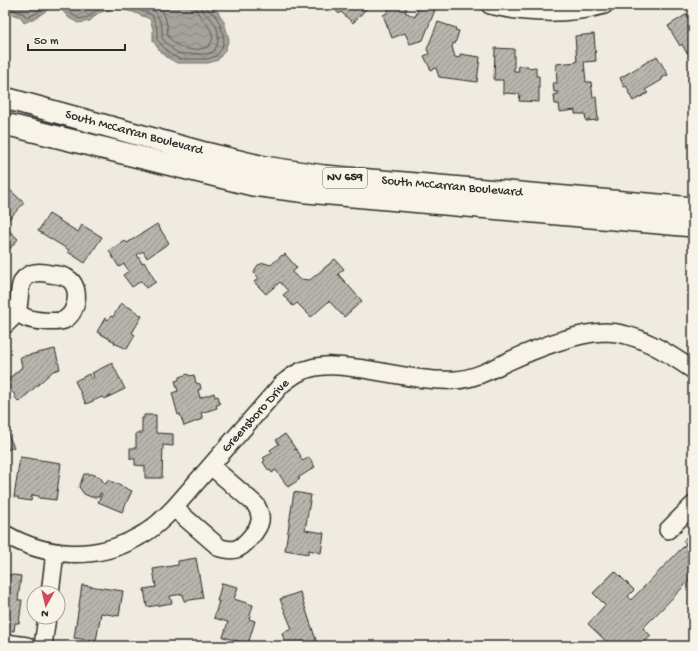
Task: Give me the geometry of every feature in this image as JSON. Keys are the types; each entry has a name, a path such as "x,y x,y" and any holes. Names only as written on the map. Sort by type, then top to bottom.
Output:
{"main road":[{"name":"South McCarran Boulevard","path":"5,98 205,153 264,167 324,176 693,208"},
{"name":"South McCarran Boulevard","path":"5,124 253,185 307,192 693,226"}],"street":[{"path":"490,5 514,10 540,12 568,11 604,5"},
{"path":"5,325 17,312"},
{"name":"Greensboro Drive","path":"5,534 35,548 55,553 75,554 97,552 138,538 155,526 174,508 282,384 295,374 307,369 321,366 336,366 384,372 429,380 468,379 544,347 588,334 605,332 630,336 654,346 693,370"},
{"path":"174,508 220,548 236,550 243,546 257,529 260,522 260,513 256,506 211,466"},
{"path":"668,530 693,505"},
{"path":"51,585 55,553"},
{"path":"43,646 46,625"},
{"path":"5,644 27,646"}],"water":[{"path":"8,5 208,5 218,12 224,22 229,39 225,50 218,60 208,63 177,63 160,51 153,41 153,29 150,19 133,12 115,8 98,13 90,21 78,23 69,18 61,9 50,8 37,17 24,23 21,17 8,13"}],"building":[{"path":"331,5 363,5 367,8 353,23 341,12 339,14"},
{"path":"390,5 408,5 405,12 415,17 420,5 435,10 423,40 410,44 405,33 392,38 383,15 387,13"},
{"path":"687,14 693,24 693,54 686,52 682,44 680,46 668,26"},
{"path":"438,22 456,28 455,30 459,31 455,44 453,43 452,47 455,57 460,58 460,54 480,57 477,82 439,77 436,68 431,70 424,56 429,54 427,49"},
{"path":"594,34 596,61 584,62 586,82 591,82 593,97 596,97 598,120 586,121 585,114 575,114 575,110 560,112 559,104 555,104 554,95 558,94 558,92 554,92 553,83 557,83 556,64 577,62 575,36"},
{"path":"495,48 514,49 514,71 519,71 518,66 528,66 528,68 536,67 536,76 539,76 539,102 519,101 520,94 503,93 503,80 494,80"},
{"path":"657,56 668,75 645,90 648,93 633,101 628,92 629,91 626,86 624,87 620,78"},
{"path":"9,189 24,203 5,223 5,190"},
{"path":"49,214 78,232 82,225 102,237 85,263 68,252 69,250 38,231"},
{"path":"157,224 169,243 147,258 143,251 137,255 142,263 144,262 156,282 146,288 141,281 132,287 123,275 129,271 124,264 119,267 109,251 125,241 127,243"},
{"path":"5,227 18,239 7,252 5,250"},
{"path":"285,254 297,268 292,272 299,279 310,280 335,259 344,269 338,274 362,301 344,317 329,301 311,317 297,303 293,306 283,295 288,291 280,282 266,294 254,282 259,278 254,273 256,268 258,265 264,263 271,265"},
{"path":"121,303 142,316 132,333 135,335 127,349 97,332 105,318 108,320 111,316 113,317"},
{"path":"55,349 60,369 53,371 19,402 14,396 15,395 5,385 5,382 22,367 20,357"},
{"path":"112,363 125,389 104,399 102,397 86,404 75,381 89,374 91,379 94,377 92,373"},
{"path":"188,374 189,376 194,375 196,383 200,384 201,389 198,390 200,398 214,393 215,397 218,396 220,404 216,405 217,408 201,413 203,419 184,426 180,414 178,415 172,393 178,391 175,381 179,380 179,377"},
{"path":"144,415 156,415 156,433 173,434 173,446 163,445 162,478 145,478 145,466 135,465 135,459 130,459 130,448 136,448 136,433 142,433 142,418 144,418"},
{"path":"5,429 14,447 5,451"},
{"path":"285,434 303,461 309,457 315,467 298,478 300,479 288,487 276,470 272,473 263,462 265,460 263,458 272,453 270,450 279,444 276,440"},
{"path":"20,457 61,463 56,500 39,498 39,496 32,495 31,501 14,497"},
{"path":"84,474 92,474 100,477 106,484 108,480 132,491 122,512 98,502 102,494 100,493 99,497 91,497 84,494 79,487"},
{"path":"294,492 311,495 305,530 324,533 321,553 309,550 308,554 285,550"},
{"path":"693,530 693,577 643,628 651,636 640,646 611,646 588,624 605,605 593,593 615,571 634,590 628,596 631,600 686,544 683,541"},
{"path":"196,558 203,598 184,601 183,594 170,596 172,603 147,607 144,589 156,587 153,569 178,565 178,561"},
{"path":"5,574 21,576 18,600 22,600 19,623 15,623 14,631 5,630"},
{"path":"222,583 238,587 234,599 253,605 249,619 255,621 248,644 223,637 228,622 214,618"},
{"path":"82,585 123,591 119,616 101,613 96,641 74,638"},
{"path":"300,592 318,646 286,646 282,633 292,629 280,599"}]}
